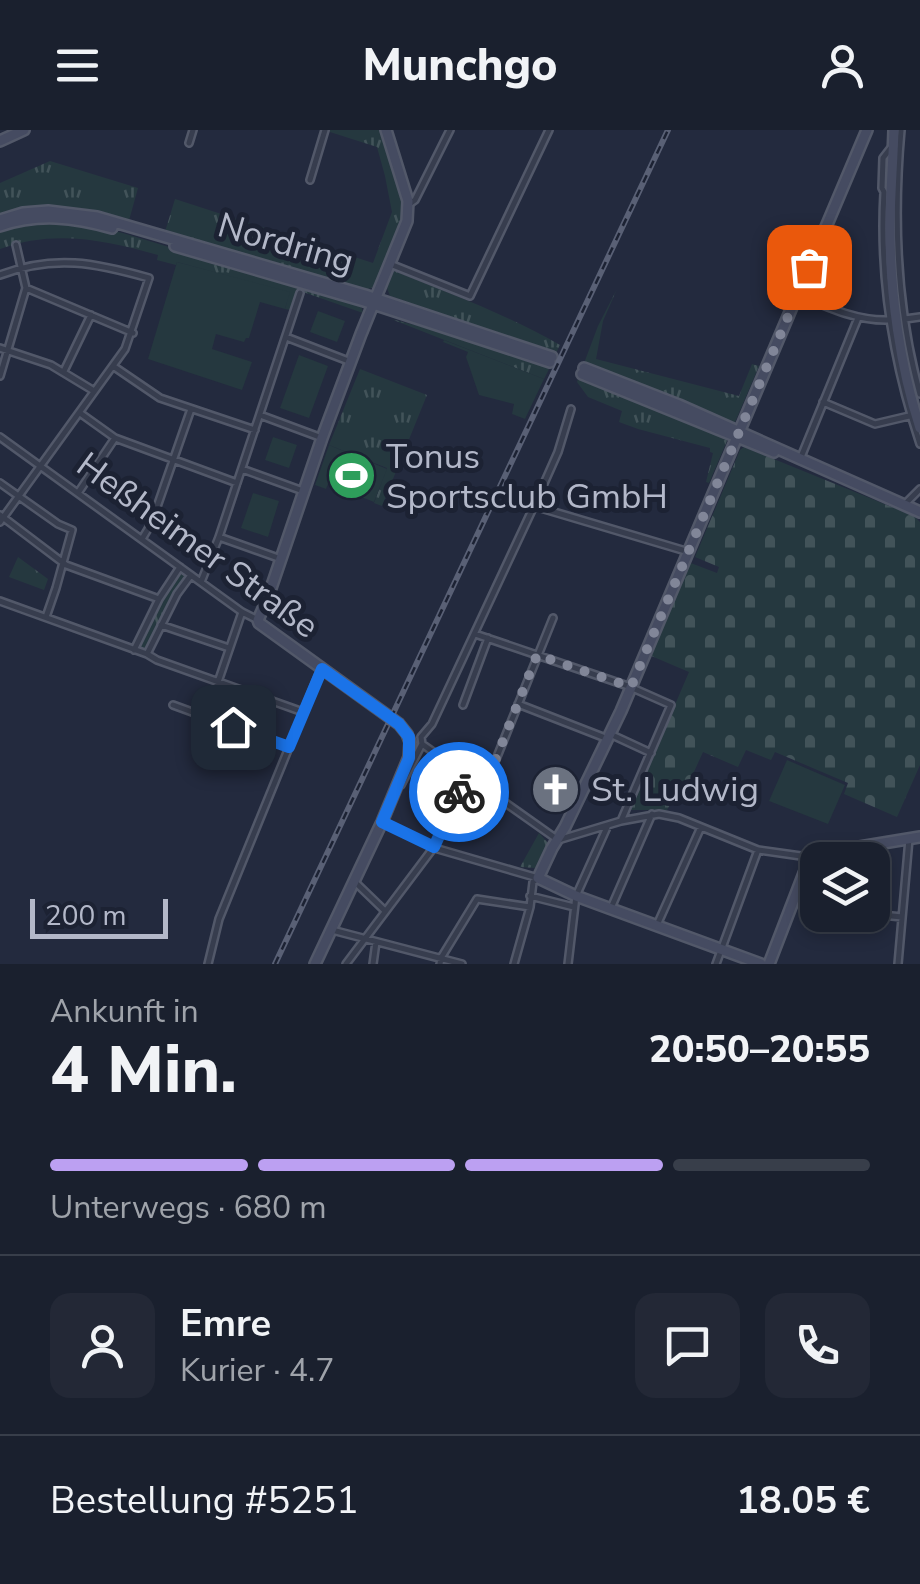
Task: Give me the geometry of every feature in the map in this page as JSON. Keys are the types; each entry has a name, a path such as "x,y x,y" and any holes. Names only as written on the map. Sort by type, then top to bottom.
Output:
{"street":[{"path":"0,141 24,130"},
{"path":"189,143 193,130"},
{"path":"310,180 325,130"},
{"path":"258,620 322,438 407,222 408,205 386,130"},
{"path":"408,205 415,200 450,130"},
{"path":"390,264 470,296 549,130"},
{"path":"514,964 533,882 569,819 631,687 867,130"},
{"path":"897,130 890,247 907,383 920,428"},
{"path":"897,130 897,365 915,414"},
{"path":"894,144 883,158 884,268 920,394"},
{"name":"Nordring","path":"0,223 36,218 78,219 375,302 551,359 442,327 375,302"},
{"path":"0,376 4,349 26,288 16,245"},
{"path":"0,275 49,263 75,262 150,278 125,349 1,518 62,562 159,599"},
{"path":"26,288 133,332"},
{"path":"201,582 300,294"},
{"path":"797,294 858,318 920,318"},
{"name":"Nordring","path":"361,334 382,314 442,327"},
{"path":"64,371 91,315"},
{"path":"800,460 858,318"},
{"path":"286,337 351,362"},
{"path":"4,349 41,360 94,392"},
{"path":"903,355 920,444"},
{"path":"113,366 160,398 255,430"},
{"path":"738,434 713,420 583,371 914,508 920,488"},
{"path":"823,402 875,424 915,414"},
{"path":"713,420 734,420 749,408"},
{"path":"142,539 151,524 191,409"},
{"path":"315,964 391,799 422,744 421,737 432,724 476,634 560,448 572,409"},
{"path":"80,412 115,438 237,483"},
{"path":"260,415 322,438"},
{"name":"Heßheimer Straße","path":"0,437 399,724 409,737 409,758 391,799"},
{"path":"78,493 115,438"},
{"path":"242,469 303,491"},
{"path":"0,483 72,530 45,618"},
{"path":"534,506 689,552"},
{"path":"219,537 280,559"},
{"path":"134,650 180,566"},
{"path":"147,654 191,574"},
{"path":"0,601 303,712"},
{"path":"206,717 242,612"},
{"path":"484,789 552,618"},
{"path":"161,625 230,648"},
{"path":"476,634 672,705 622,821"},
{"path":"462,705 488,638"},
{"path":"208,964 219,920 322,669"},
{"path":"518,704 651,752"},
{"path":"173,705 289,747"},
{"path":"422,744 558,840"},
{"path":"346,964 434,847 466,776"},
{"path":"558,840 652,814 679,818 758,850 800,856"},
{"path":"611,908 652,814"},
{"path":"569,819 573,828 584,831"},
{"path":"382,822 434,847 538,878 575,901"},
{"path":"568,964 575,901 608,825"},
{"path":"657,925 702,827"},
{"path":"889,842 914,838 898,964"},
{"path":"716,964 758,850"},
{"path":"355,881 385,911"},
{"path":"770,964 799,883"},
{"path":"530,896 611,908 760,964"},
{"path":"440,961 477,899 530,907"},
{"path":"890,916 902,917"},
{"path":"332,930 462,964"},
{"path":"373,964 376,942"}],"green space":[{"path":"330,130 383,130 404,215 376,286 363,291 164,235 175,199 373,263 392,212 377,147"},
{"path":"50,161 138,188 128,224 0,217 0,183"},
{"path":"36,220 90,224 126,234 361,305 363,313 303,292 296,311 285,309 289,293 157,260 158,255 99,241 40,239 0,249 0,229"},
{"path":"177,262 290,292 285,309 260,302 249,338 244,342 216,334 212,349 252,362 242,390 148,359"},
{"path":"394,271 499,314 560,345 556,353 390,296 387,288"},
{"path":"617,289 603,321 596,359 739,396 752,364 759,366 709,483 706,482 713,453 710,448 619,422 622,411 588,397 577,382 598,326"},
{"path":"318,311 345,321 337,342 310,332"},
{"path":"391,319 462,337 550,367 544,379"},
{"path":"444,340 544,379 525,419 512,414 514,404 479,395 466,357 468,352"},
{"path":"299,355 328,366 309,418 280,408"},
{"path":"360,369 427,395 382,506 374,503 387,468 329,445"},
{"path":"273,437 297,445 289,468 265,460"},
{"name":"Tonus Sportsclub GmbH","path":"329,445 387,469 374,502 328,484 326,489 315,485"},
{"path":"744,447 914,516 920,522 920,765 897,817 844,794 848,783 775,752 771,760 746,750 738,767 703,752 688,785 678,788 666,783 660,798 671,803 667,810 630,810 689,672 649,655 688,562 717,573 719,567 695,557"},
{"path":"253,493 279,501 268,537 241,528"},
{"path":"18,557 48,579 44,590 9,577"},
{"path":"178,571 188,578 147,653 136,649"},
{"path":"787,760 845,785 828,824 769,801"},
{"path":"539,833 548,843 535,868 520,867"}],"railway":[{"path":"275,964 668,130"}],"way so far":[{"path":"459,792 466,776 484,789 537,655 631,687 809,267"}],"place":[{"name":"Tonus Sportsclub GmbH","path":"351,476"},
{"name":"St. Ludwig","path":"556,789"}],"route":[{"path":"233,727 289,747 322,669 399,724 409,737 409,758 382,822 434,847 459,792"}]}
